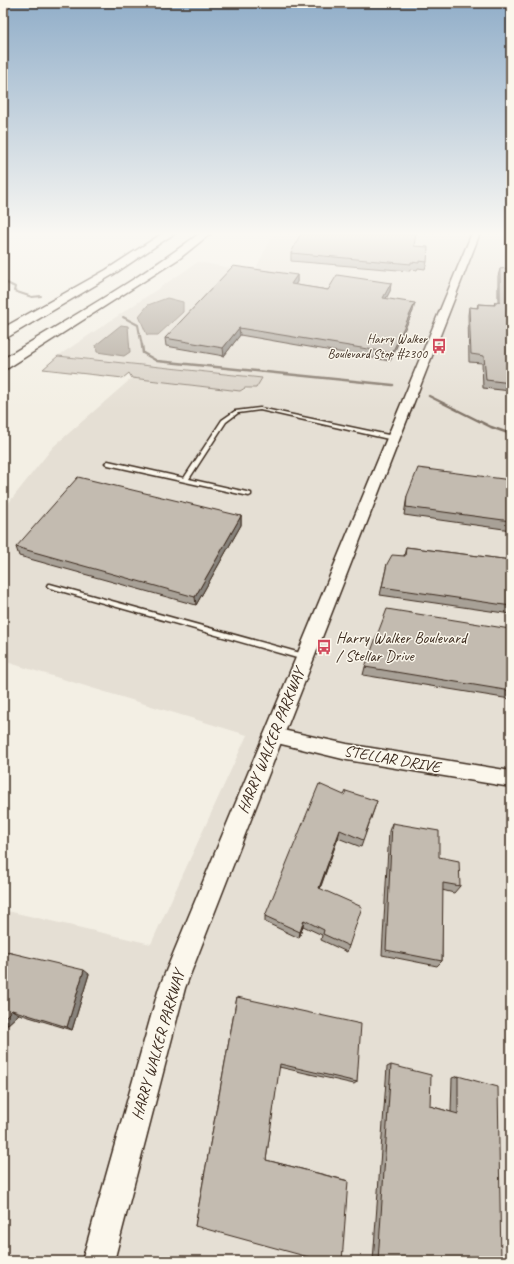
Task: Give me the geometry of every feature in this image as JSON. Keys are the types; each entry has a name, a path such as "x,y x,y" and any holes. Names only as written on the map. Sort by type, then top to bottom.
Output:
{"highway":[{"path":"3,334 76,292"},
{"path":"3,365 120,292"}],"street":[{"name":"HARRY WALKER PARKWAY","path":"98,1261 172,988 452,292"},
{"name":"STELLAR DRIVE","path":"273,735 347,752 511,780"}],"lane":[{"path":"185,480 224,421 237,412 260,409 393,438"},
{"path":"108,463 249,494"},
{"path":"50,586 304,658"}],"shaded area":[{"path":"153,292 511,292 511,1261 3,1261 3,910 151,944 247,735 3,661 3,510 53,447 132,378 240,391 256,388 261,378 58,356"},
{"path":"167,298 183,302 183,312 158,335 147,335 139,316 148,305"},
{"path":"121,325 128,326 130,352 124,356 97,352 96,345"},
{"path":"58,356 262,378 256,388 245,388 240,391 132,378 129,373 123,378 43,369"}],"building":[{"path":"208,292 386,292 383,298 415,303 392,353 239,328 223,348 165,338"},
{"path":"500,292 511,292 511,383 486,380 484,356 471,354 469,307 478,308 478,304 495,305 495,302 500,302"},
{"path":"418,468 511,480 511,521 406,507 407,496"},
{"path":"78,477 241,516 195,597 16,547"},
{"path":"406,547 511,560 511,606 382,587 387,564 392,555 405,556"},
{"path":"387,609 510,629 511,691 365,667"},
{"path":"319,784 344,795 346,791 377,801 363,840 340,830 319,888 362,907 349,946 323,934 324,930 304,920 300,932 265,916"},
{"path":"392,823 439,831 439,857 459,861 460,886 443,883 442,961 386,950"},
{"path":"3,951 84,970 67,1027 12,1010 3,1019"},
{"path":"237,997 361,1024 357,1082 280,1064 266,1160 348,1181 342,1261 323,1261 195,1226"},
{"path":"391,1065 431,1075 430,1106 458,1114 458,1076 498,1087 501,1261 378,1261"}],"waterway":[{"path":"17,292 32,297 41,296"},
{"path":"123,317 138,325 142,346"},
{"path":"142,345 143,353 157,361 393,385"},
{"path":"429,396 491,427 511,434"}],"place":[{"name":"Harry Walker Boulevard Stop #2300","path":"439,346"},
{"name":"Harry Walker Boulevard / Stellar Drive","path":"324,647"}]}
